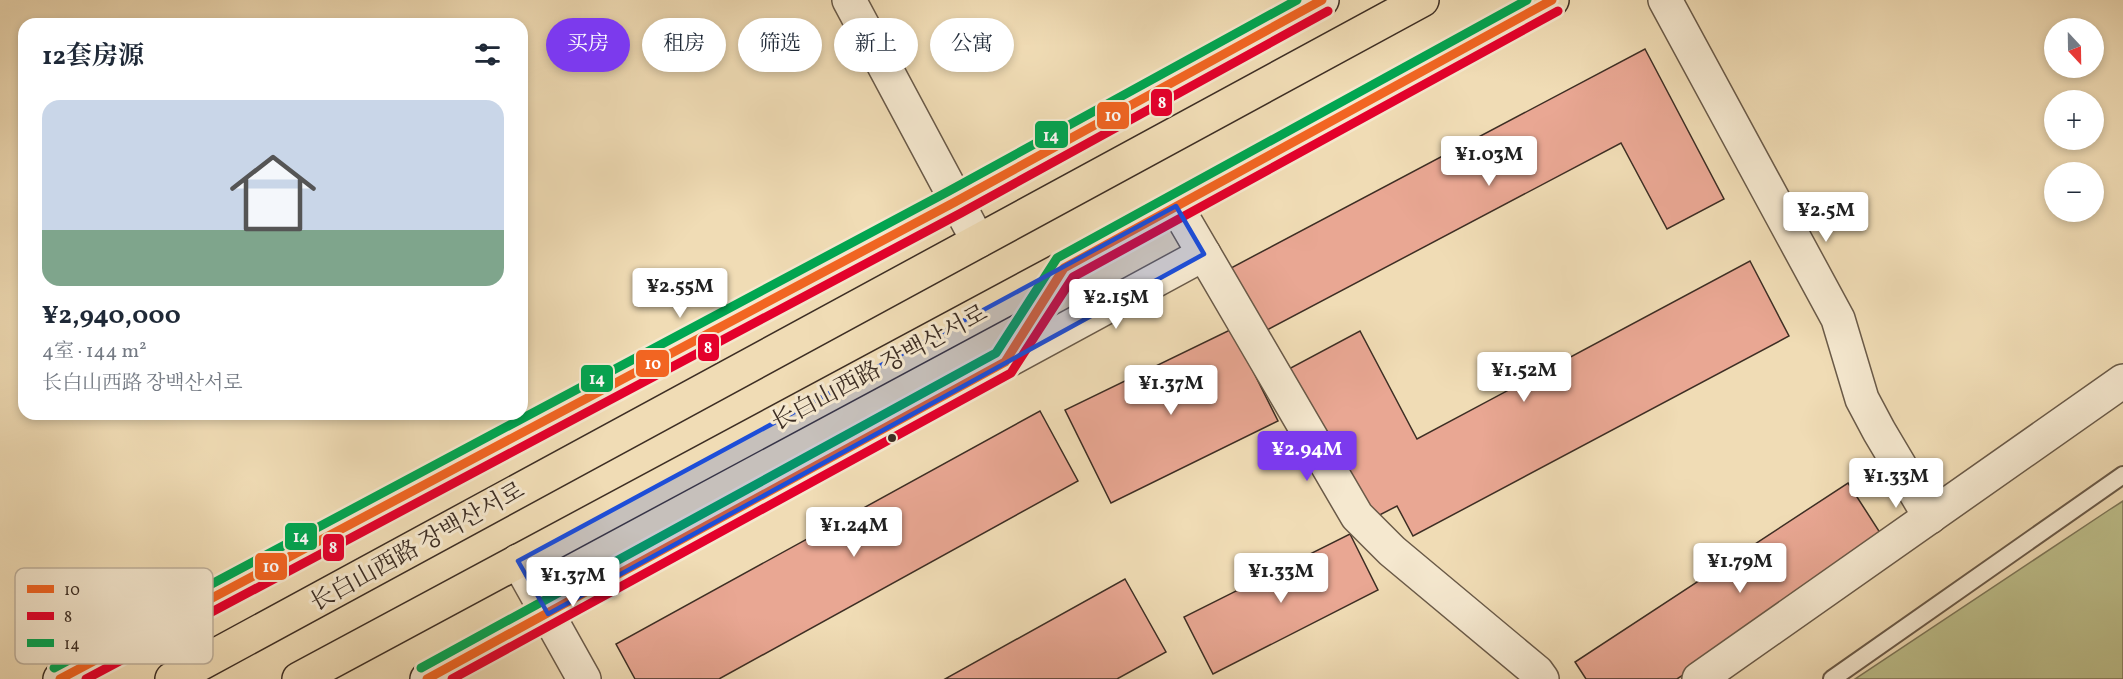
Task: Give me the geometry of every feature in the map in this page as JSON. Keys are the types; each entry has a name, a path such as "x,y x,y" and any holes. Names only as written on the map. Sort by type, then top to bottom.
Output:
{"main road":[{"name":"长白山西路 장백산서로","path":"213,657 1422,0"},
{"name":"长白山西路 장백산서로","path":"299,679 1064,268 1552,0"},
{"path":"1005,362 1064,268"},
{"name":"长白山西路 장백산서로","path":"172,679 200,664"}],"street":[{"path":"849,0 978,241"},
{"name":"长白山西路 장백산서로","path":"213,597 955,201 1322,0"},
{"path":"1665,0 1838,319 1862,399 1930,517"},
{"path":"1176,206 1357,516 1392,551 1538,672 1542,679"},
{"path":"427,679 1204,254"},
{"path":"1699,679 2123,381"},
{"path":"518,561 584,679"},
{"name":"长白山西路 장백산서로","path":"60,679 88,664"}],"lane":[{"path":"1832,679 2123,475"}],"highlighted area":[{"path":"1176,206 1204,254 548,614 518,561"}],"green space":[{"path":"2123,501 2123,679 1855,679 2109,510"}],"building":[{"path":"1645,49 1724,199 1667,229 1621,143 1265,331 1231,268"},
{"path":"1750,261 1789,336 1413,536 1397,506 1366,522 1285,371 1360,331 1417,439"},
{"path":"1232,329 1278,421 1111,503 1065,410"},
{"path":"1040,411 1078,481 719,679 635,679 616,644"},
{"path":"1848,483 1886,542 1677,679 1586,679 1575,662"},
{"path":"1350,534 1378,590 1213,674 1184,617"},
{"path":"1125,579 1166,652 1117,679 945,679"}],"transit line":[{"name":"14","path":"528,415 949,191 1297,0"},
{"name":"10","path":"213,597 955,202 1322,0"},
{"name":"14","path":"421,668 996,353 1057,258 1527,0"},
{"name":"10","path":"427,679 1005,362 1064,268 1552,0"},
{"name":"8","path":"213,611 961,213 1328,11"},
{"name":"8","path":"452,679 1011,373 1073,277 1558,11"},
{"name":"14","path":"213,583 519,420"},
{"name":"14","path":"54,668 62,664"},
{"name":"10","path":"60,679 88,664"},
{"name":"8","path":"86,679 114,664"}]}
